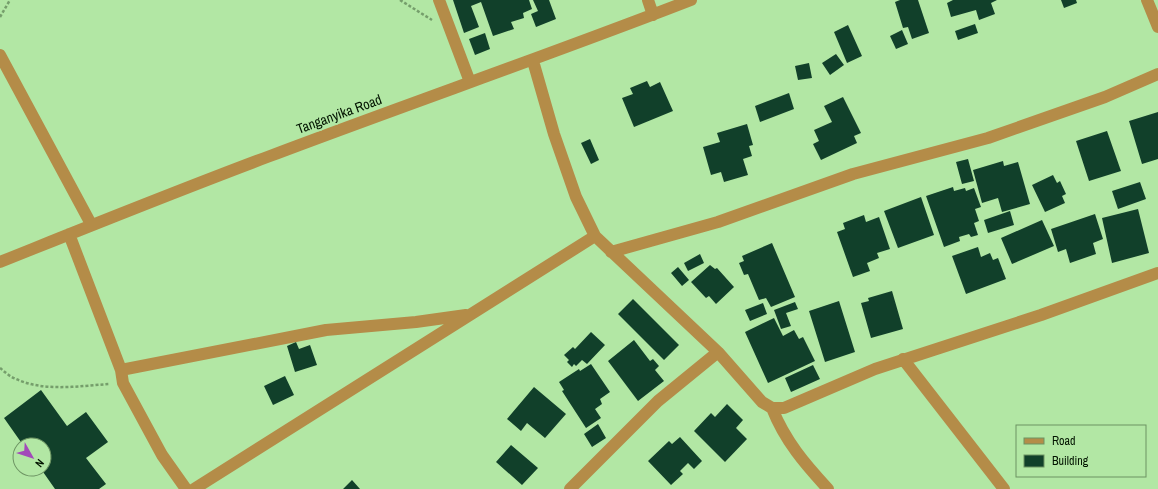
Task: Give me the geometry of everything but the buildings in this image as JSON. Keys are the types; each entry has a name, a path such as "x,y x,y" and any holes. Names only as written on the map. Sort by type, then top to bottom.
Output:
{"street":[{"path":"439,0 470,82"},
{"path":"648,0 653,15"},
{"name":"Tanganyika Road","path":"0,262 91,224 691,0"},
{"path":"1147,0 1158,27"},
{"path":"0,54 91,224"},
{"path":"533,60 554,134 586,220 595,236 718,352 762,402 772,408 784,408 875,369 1041,315 1158,273"},
{"path":"611,252 718,222 853,174 988,138 1105,97 1158,74"},
{"path":"69,234 121,370 124,383 162,455 186,489"},
{"path":"194,489 595,236"},
{"path":"121,370 326,330 416,322 471,314"},
{"path":"570,489 658,401 718,352"},
{"path":"903,359 1004,489"},
{"path":"772,408 780,428 794,450 821,486"}],"path":[{"path":"0,18 10,0"},
{"path":"400,0 425,17 450,29"},
{"path":"0,368 15,379 38,385 79,386 124,383"}]}
